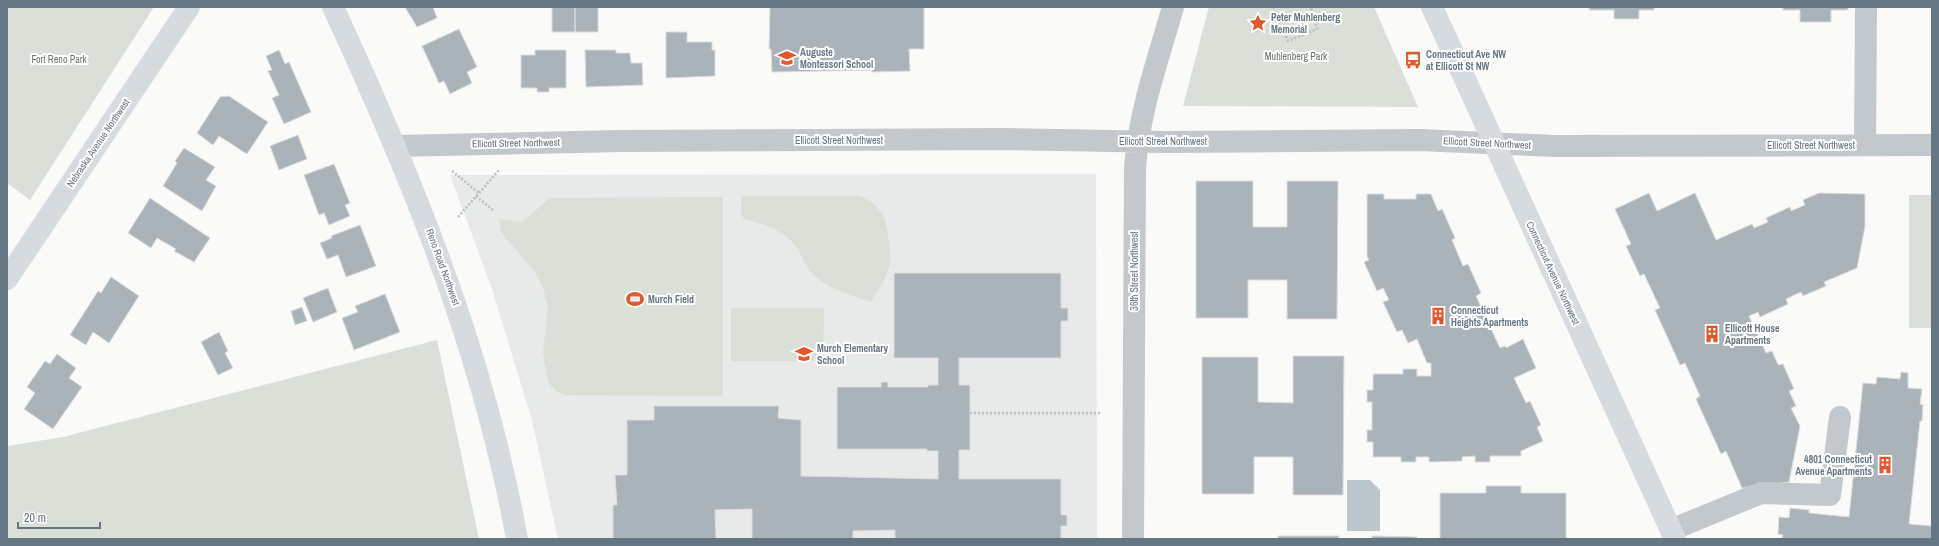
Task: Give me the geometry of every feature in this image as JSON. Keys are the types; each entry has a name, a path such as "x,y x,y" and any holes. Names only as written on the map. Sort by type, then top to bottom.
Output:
{"main road":[{"name":"Nebraska Avenue Northwest","path":"7,279 189,7"},
{"name":"Reno Road Northwest","path":"333,7 395,146 439,255 469,346 497,444 517,539"},
{"name":"Connecticut Avenue Northwest","path":"1432,7 1673,534"}],"street":[{"name":"36th Street Northwest","path":"1133,539 1135,167 1137,141 1144,111 1173,7"},
{"path":"1865,145 1866,7"},
{"name":"Ellicott Street Northwest","path":"395,146 660,141 1004,139 1137,141 1419,140 1555,146 1932,145"},
{"path":"1673,534 1761,493 1830,495 1840,417"}],"path":[{"path":"1273,7 1288,41 1317,28 1311,7"},
{"path":"458,217 500,168"},
{"path":"449,169 479,193"},
{"path":"476,196 493,210"},
{"path":"970,413 1102,413"}],"shaded area":[{"name":"Murch Elementary School","path":"1096,174 1097,539 558,539 532,420 492,289 450,175"},
{"path":"1347,480 1370,480 1380,490 1380,531 1347,531"}],"green space":[{"name":"Fort Reno Park","path":"7,7 154,7 30,200 7,183"},
{"name":"Muhlenberg Park","path":"1209,7 1374,7 1418,107 1183,106"},
{"path":"1909,195 1932,195 1932,328 1909,328"},
{"path":"741,196 859,196 874,204 883,215 887,228 890,263 885,279 871,302 827,285 815,276 809,269 790,239 765,225 744,219 741,213"},
{"name":"Murch Field","path":"723,197 723,396 565,395 556,391 548,382 543,353 548,308 544,290 535,272 501,232 499,219 522,222 550,198"},
{"path":"731,308 824,308 823,361 731,361"},
{"path":"437,340 479,539 7,539 7,446 63,437"}],"building":[{"path":"405,7 433,7 437,18 417,27"},
{"path":"552,7 575,7 575,32 552,32"},
{"path":"575,7 598,7 598,32 575,32"},
{"path":"770,7 924,7 924,49 909,49 910,71 872,72 872,70 772,72 771,49 769,49"},
{"path":"1589,7 1654,7 1654,10 1639,10 1639,19 1614,19 1614,10 1589,10"},
{"path":"1783,7 1848,7 1848,10 1831,10 1831,22 1800,22 1800,10 1783,10"},
{"path":"459,29 477,67 467,72 472,83 450,94 444,81 439,83 422,46"},
{"path":"666,32 687,32 687,42 712,42 712,50 715,50 715,76 666,78"},
{"path":"279,50 285,64 289,62 311,112 284,124 272,98 279,95 268,71 272,70 266,56"},
{"path":"535,50 566,50 566,88 549,88 549,92 537,92 537,88 521,88 521,55 535,55"},
{"path":"585,50 616,50 616,53 630,53 631,63 642,63 643,85 586,87"},
{"path":"229,96 268,122 247,154 219,136 213,145 197,133 220,97"},
{"path":"298,135 307,159 279,170 270,146"},
{"path":"184,148 215,167 206,180 216,186 202,211 163,186 177,163 175,161"},
{"path":"334,164 350,203 345,205 350,216 329,225 324,213 319,215 304,175"},
{"path":"1196,181 1253,181 1253,227 1287,227 1287,181 1338,181 1337,319 1287,319 1287,280 1248,280 1248,318 1196,318"},
{"name":"Ellicott House Apartments","path":"1649,193 1657,211 1695,193 1716,240 1752,224 1754,228 1768,222 1766,218 1790,207 1791,211 1805,205 1803,200 1819,193 1865,194 1865,226 1857,268 1824,282 1826,286 1803,296 1801,292 1786,299 1788,304 1760,317 1758,312 1749,316 1766,353 1772,351 1778,365 1783,364 1794,389 1789,391 1796,406 1791,408 1800,426 1789,482 1742,488 1726,451 1721,454 1696,399 1700,396 1685,363 1680,365 1655,310 1660,308 1644,274 1640,276 1626,246 1631,244 1615,209"},
{"name":"Connecticut Heights Apartments","path":"1367,194 1384,194 1384,199 1416,199 1416,194 1431,194 1438,211 1442,209 1455,238 1452,240 1463,266 1468,264 1481,293 1476,296 1500,348 1505,346 1506,348 1523,339 1536,368 1514,378 1526,403 1530,401 1541,425 1537,427 1543,441 1521,451 1521,456 1490,456 1490,462 1475,462 1475,456 1462,457 1462,461 1429,462 1429,457 1416,457 1416,462 1401,462 1401,457 1373,457 1373,442 1367,442 1367,430 1372,430 1372,402 1367,402 1367,390 1373,390 1373,374 1403,374 1403,369 1417,369 1417,376 1431,376 1431,363 1427,363 1417,339 1408,343 1402,330 1397,332 1383,302 1389,300 1383,288 1377,291 1364,262 1369,260 1367,256"},
{"path":"150,198 210,238 194,262 174,251 176,249 157,238 151,248 128,233"},
{"path":"360,225 376,266 346,277 338,255 327,259 320,243 332,238 331,236"},
{"path":"894,273 1061,273 1061,308 1068,308 1068,321 1061,321 1061,358 959,358 959,385 970,385 970,450 959,450 959,479 1061,479 1061,515 1067,515 1067,526 1061,526 1061,539 895,539 895,530 853,531 853,539 752,539 752,509 715,510 716,539 613,539 613,505 617,505 615,475 627,475 627,420 654,420 654,406 779,406 778,418 801,420 801,476 938,479 938,451 927,451 927,449 837,449 837,387 881,387 881,382 888,382 888,387 928,387 928,385 938,385 938,358 894,358"},
{"path":"111,277 139,296 109,343 93,332 86,345 70,335 98,291 101,293"},
{"path":"328,288 337,312 313,322 303,298"},
{"path":"385,294 400,332 354,350 342,318 358,312 355,306"},
{"path":"302,307 307,321 295,325 291,311"},
{"path":"219,332 228,351 225,353 233,368 218,375 201,342"},
{"path":"57,354 76,368 69,378 82,387 53,429 24,409 35,393 27,387 45,361 50,364"},
{"path":"1293,356 1344,356 1343,495 1293,495 1293,457 1254,457 1254,494 1202,494 1202,357 1258,357 1258,402 1293,403"},
{"name":"4801 Connecticut Avenue Apartments","path":"1901,372 1908,373 1908,388 1922,389 1920,404 1923,405 1909,524 1932,526 1932,539 1782,539 1783,535 1778,534 1779,517 1789,518 1790,508 1809,510 1809,513 1849,517 1863,383 1876,384 1877,377 1900,379"},
{"path":"1486,486 1521,486 1521,493 1566,493 1566,539 1440,539 1440,493 1486,493"},
{"path":"1278,536 1339,536 1339,539 1278,539"},
{"path":"1372,536 1417,537 1417,539 1372,539"}],"place":[{"name":"Peter Muhlenberg Memorial","path":"1258,23"},
{"name":"Auguste Montessori School","path":"787,58"},
{"name":"Connecticut Ave NW at Ellicott St NW","path":"1413,60"},
{"name":"Murch Field","path":"635,299"},
{"name":"Connecticut Heights Apartments","path":"1438,316"},
{"name":"Ellicott House Apartments","path":"1712,334"},
{"name":"Murch Elementary School","path":"804,354"},
{"name":"4801 Connecticut Avenue Apartments","path":"1885,465"}]}
